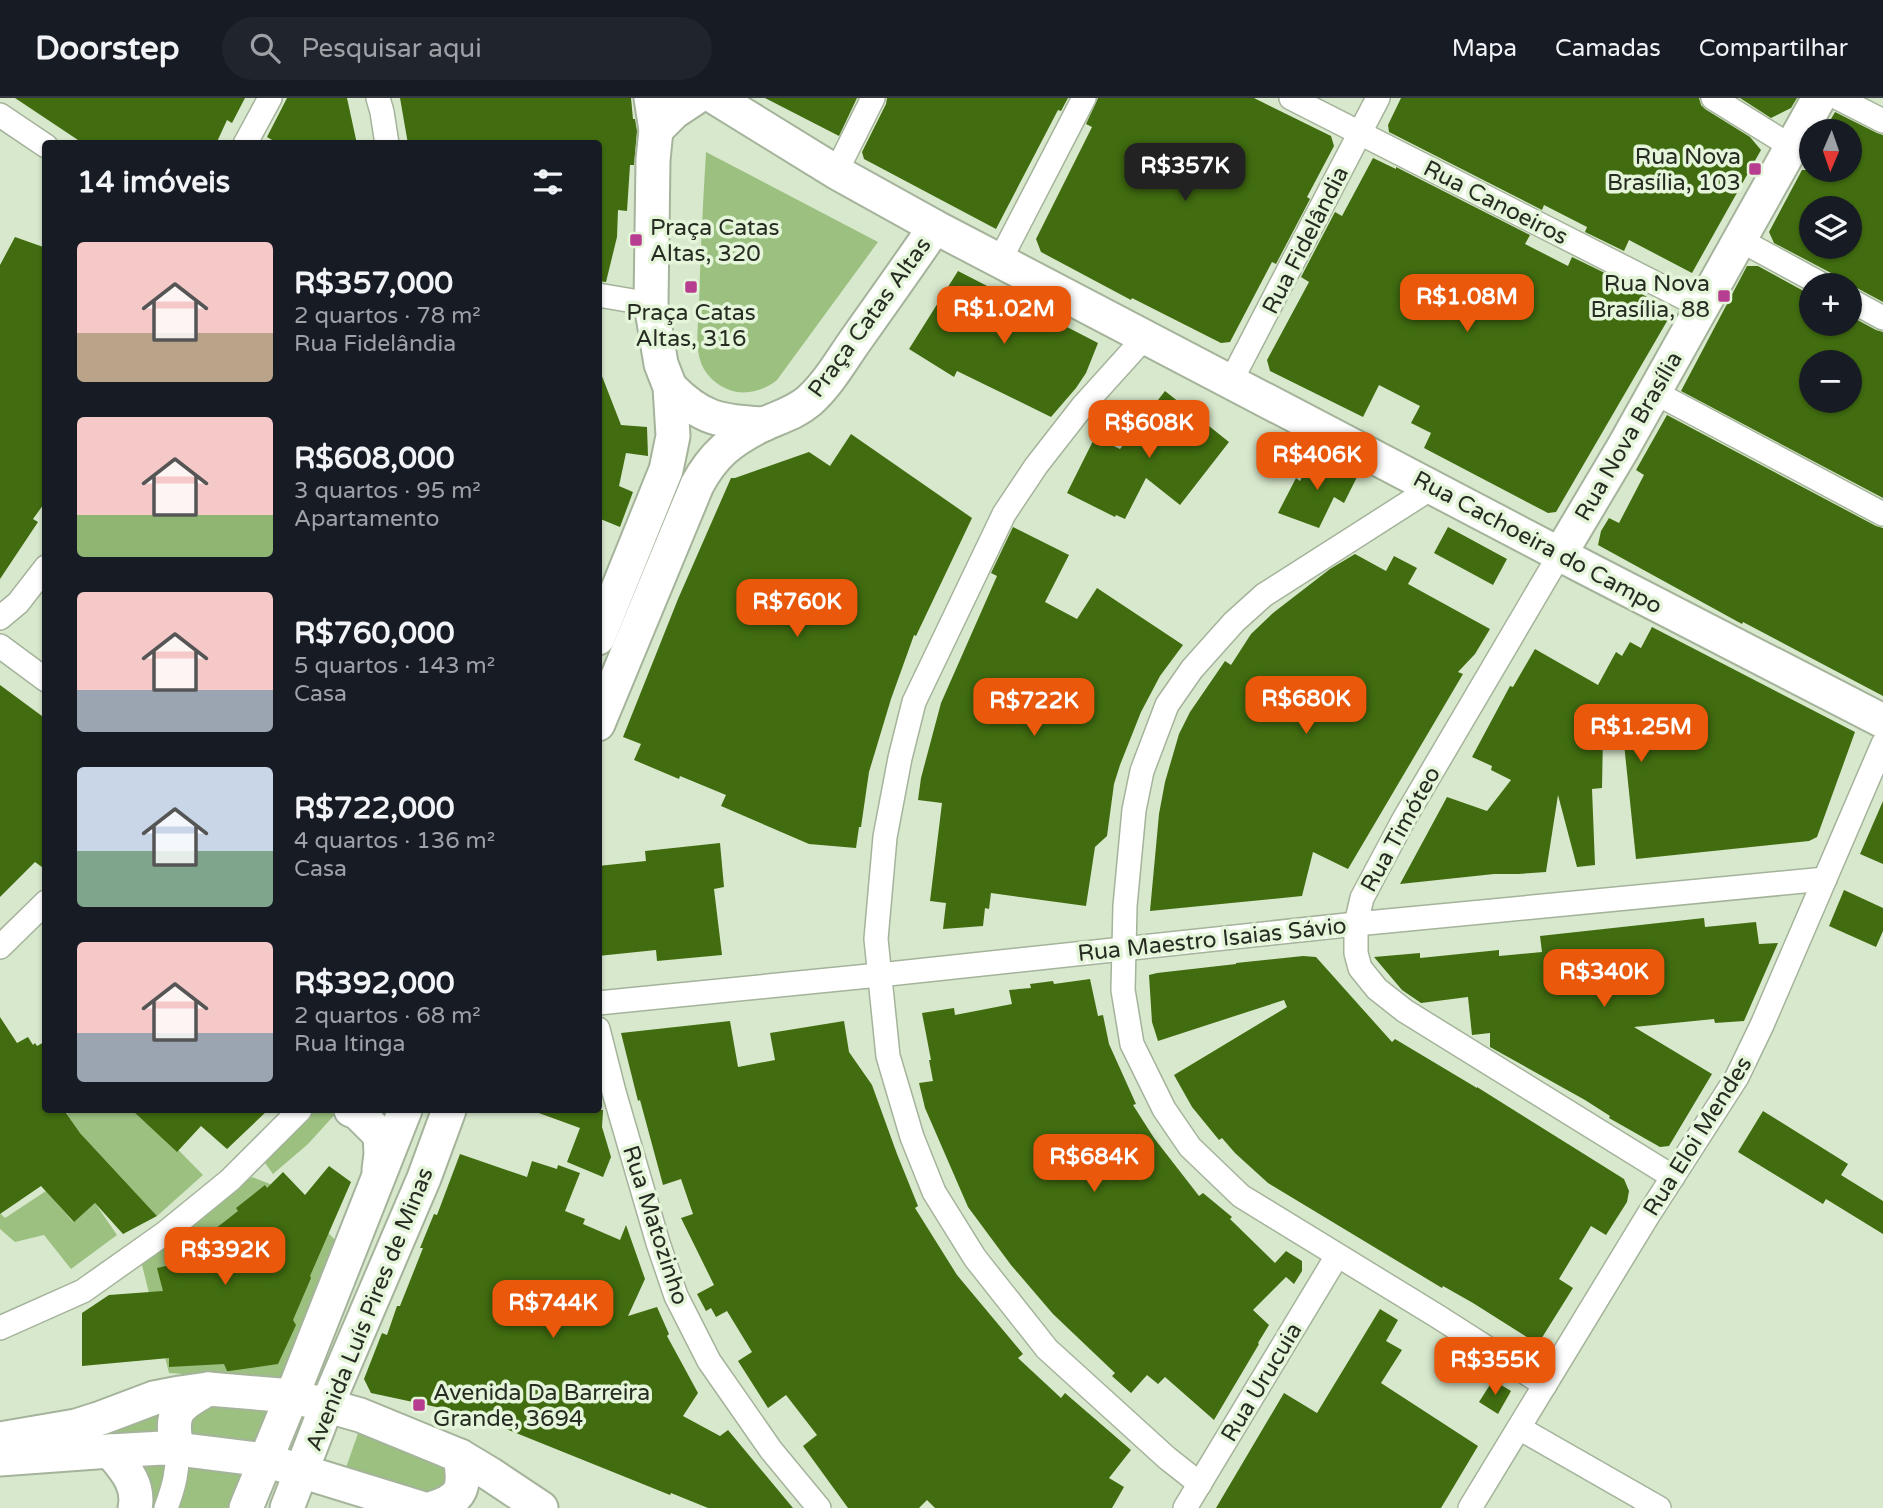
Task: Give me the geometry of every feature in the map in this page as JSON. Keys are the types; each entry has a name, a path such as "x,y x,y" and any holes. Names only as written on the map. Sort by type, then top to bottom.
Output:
{"main road":[{"path":"602,628 666,470 673,436 670,387 661,364 651,304 653,114 674,112 695,98"},
{"name":"Rua Cachoeira do Campo","path":"716,98 836,172 935,227 1883,721"},
{"name":"Rua Nova Brasília","path":"1560,554 1819,98"},
{"name":"Praça Catas Altas","path":"764,425 789,415 810,400 830,377 935,227"},
{"path":"670,387 686,404 705,415 726,421 764,425"},
{"path":"602,714 697,485 719,453 735,439 764,425"},
{"path":"359,1113 380,1135 378,1175"},
{"path":"370,1113 387,1120 403,1115"},
{"name":"Avenida Luís Pires de Minas","path":"287,1508 327,1405 424,1178 448,1113"},
{"name":"Avenida Luís Pires de Minas","path":"246,1508 403,1115"},
{"path":"177,1449 173,1427 178,1410 186,1401 208,1389"},
{"path":"0,1439 76,1426 154,1398 208,1389 292,1396 360,1415 460,1456 541,1508"},
{"path":"0,1459 177,1449 265,1460 421,1508"},
{"path":"110,1451 130,1476 136,1490 135,1508"},
{"path":"433,1508 448,1503 456,1497 461,1488 463,1478 460,1456"}],"street":[{"path":"247,140 270,98"},
{"path":"378,98 386,140"},
{"path":"836,172 873,98"},
{"path":"1000,260 1084,98"},
{"name":"Rua Canoeiros","path":"1291,98 1702,307"},
{"name":"Rua Fidelândia","path":"1231,381 1378,98"},
{"path":"1713,98 1791,147"},
{"path":"1838,98 1883,121"},
{"path":"0,115 42,143"},
{"path":"1740,240 1801,273"},
{"path":"602,296 651,304"},
{"path":"1862,307 1883,318"},
{"path":"1146,336 1082,407 1036,466 1004,514 915,702 900,758 885,837 876,939 888,1056 912,1137 934,1192 968,1247 1047,1349 1167,1458 1200,1483"},
{"path":"1654,392 1883,513"},
{"path":"1433,486 1264,595 1234,621 1192,669 1167,705 1142,771 1134,810 1125,906 1123,990 1132,1044 1164,1109 1190,1147 1241,1196 1545,1385"},
{"name":"Rua Timóteo","path":"1560,554 1404,819 1362,898 1356,924 1356,953 1360,968 1377,989 1417,1018 1673,1177"},
{"path":"0,618 18,603 42,572"},
{"path":"0,646 42,677"},
{"name":"Rua Eloi Mendes","path":"1470,1508 1737,1077 1883,744"},
{"name":"Rua Maestro Isaias Sávio","path":"602,1003 1825,878"},
{"path":"0,947 42,906"},
{"name":"Rua Matozinho","path":"602,1045 658,1243 676,1296 709,1361 771,1450 819,1508"},
{"path":"0,1328 83,1291 164,1233 230,1180 297,1113"},
{"name":"Rua Urucuia","path":"1185,1508 1337,1256"},
{"path":"1518,1429 1659,1508"},
{"path":"166,1508 178,1467 177,1449"}],"green space":[{"path":"706,152 878,242 777,380 753,391 731,391 720,385 707,373 699,356 697,336"},
{"path":"142,1113 203,1175 157,1216 80,1133 67,1114"},
{"path":"304,1113 336,1113 308,1144 273,1174 260,1156"},
{"path":"252,1177 285,1187 336,1241 282,1381 169,1373 141,1261"},
{"path":"46,1191 73,1222 95,1203 117,1235 71,1269 44,1235 15,1242 0,1229 0,1213 5,1218"},
{"path":"213,1397 272,1403 261,1443 186,1443 185,1416"},
{"path":"167,1403 167,1432 77,1436"},
{"path":"362,1422 452,1458 453,1484 435,1501 342,1479"},
{"path":"168,1448 173,1469 159,1508 148,1508 132,1471"},
{"path":"188,1457 250,1467 234,1508 172,1508"}],"building":[{"path":"15,98 245,98 232,123 227,120 218,140 78,140"},
{"path":"287,98 347,98 356,140 272,140 267,137"},
{"path":"400,98 631,98 637,131 634,165 630,165 627,211 618,210 617,237 606,282 602,282 602,140 407,140"},
{"path":"765,98 857,98 839,136"},
{"path":"887,98 1068,98 1061,111 1058,110 996,229 864,159 862,152"},
{"path":"1098,98 1254,98 1331,136 1334,146 1307,197 1310,199 1276,264 1272,262 1230,342 1221,343 1132,298 1131,300 1041,252 1036,239 1092,127 1086,124"},
{"path":"1401,98 1699,98 1705,109 1750,137 1761,150 1692,273 1629,240 1624,251 1585,232 1587,227 1544,205 1542,210 1389,132 1388,125"},
{"path":"1740,98 1797,98 1791,108 1771,118"},
{"path":"1835,112 1849,119 1831,119"},
{"path":"1862,126 1883,135 1883,302 1862,291 1862,273 1831,273 1804,259 1862,259 1862,196 1799,196 1799,256 1774,243 1769,232 1799,176 1799,182 1862,182"},
{"path":"1373,158 1530,235 1525,244 1568,266 1572,257 1669,308 1670,316 1556,512 1548,513 1424,448 1431,433 1411,423 1420,406 1379,385 1363,417 1270,371 1267,360 1309,282 1301,277 1335,212 1342,216"},
{"path":"15,237 42,247 42,507 33,519 38,522 0,579 0,265"},
{"path":"1747,266 1758,266 1799,288 1799,336 1862,336 1862,322 1883,332 1883,498 1681,391"},
{"path":"958,271 1098,343 1086,373 1051,417 957,371 954,377 909,349"},
{"path":"602,376 621,425 647,427 648,456 626,453 619,486 633,492 620,527 602,520"},
{"path":"1165,391 1229,442 1180,505 1146,478 1125,519 1116,515 1115,517 1067,493 1095,437 1120,449"},
{"path":"1667,415 1883,528 1883,696 1743,622 1742,624 1598,545 1601,531 1609,518 1619,523 1644,475 1636,470"},
{"path":"851,434 972,518 916,636 914,635 891,699 869,772 856,848 809,844 721,806 726,795 634,760 641,744 623,737 678,599 731,478 809,452 830,466"},
{"path":"1313,455 1357,477 1344,503 1334,497 1319,528 1278,513 1296,478 1300,481"},
{"path":"1013,527 1069,555 1045,602 1077,619 1097,588 1183,645 1160,676 1141,712 1120,765 1114,784 1107,836 1095,847 1086,906 991,893 989,909 985,908 983,926 943,929 946,903 930,901 942,803 918,800 921,778 941,703 997,576 991,573"},
{"path":"1448,527 1507,559 1493,585 1434,553"},
{"path":"1355,554 1386,571 1394,556 1417,568 1408,584 1490,629 1475,654 1458,672 1463,674 1348,869 1313,852 1302,896 1150,911 1159,814 1165,782 1179,734 1190,712 1225,661 1231,665 1251,634 1273,613 1330,569"},
{"path":"1652,627 1855,732 1817,837 1809,841 1636,859 1623,734 1603,735 1602,788 1592,789 1595,865 1577,867 1558,795 1546,872 1494,874 1400,884 1447,797 1487,811 1511,780 1491,770 1492,766 1472,757 1510,686 1513,687 1535,649 1598,685 1616,652 1622,656 1630,642 1641,648"},
{"path":"0,685 42,716 42,867 35,862 0,897"},
{"path":"1883,801 1883,864 1860,854"},
{"path":"720,843 724,887 714,889 722,955 657,961 656,950 602,956 602,866 646,861 645,851"},
{"path":"1844,890 1883,908 1883,931 1876,947 1829,926"},
{"path":"1704,918 1705,927 1756,922 1759,944 1778,943 1744,1021 1715,1023 1714,1019 1634,1027 1712,1074 1669,1146 1660,1147 1609,1118 1610,1116 1585,1100 1490,1047 1490,1033 1472,1035 1468,997 1421,1003 1402,990 1374,957 1420,953 1420,958 1499,950 1499,956 1542,952 1540,936"},
{"path":"1303,956 1316,957 1392,1042 1395,1039 1477,1087 1624,1179 1629,1191 1627,1202 1606,1235 1591,1226 1559,1279 1573,1288 1538,1344 1268,1183 1222,1138 1219,1140 1192,1107 1174,1075 1287,1007 1284,1000 1158,1041 1152,1022 1149,975"},
{"path":"1090,979 1098,1016 1103,1015 1109,1044 1136,1104 1133,1105 1154,1138 1199,1196 1203,1193 1232,1217 1230,1219 1275,1263 1286,1251 1302,1261 1302,1271 1294,1284 1286,1277 1253,1310 1269,1325 1214,1420 1165,1377 1158,1384 1147,1375 1131,1393 1112,1376 1115,1373 1053,1314 1011,1265 968,1207 925,1108 919,1083 933,1081 922,1013 954,1008 955,1015 1012,1004 1009,990 1031,988 1030,984"},
{"path":"0,1017 17,1043 28,1037 33,1045 42,1043 42,1113 66,1113 80,1133 157,1216 123,1234 95,1203 74,1222 41,1186 0,1214"},
{"path":"730,1021 738,1067 775,1060 770,1033 844,1021 849,1052 872,1085 918,1206 915,1208 957,1275 1023,1354 1018,1358 1061,1398 1065,1393 1131,1450 1109,1478 1124,1487 1112,1508 935,1508 927,1500 919,1508 848,1508 803,1446 817,1435 786,1395 768,1408 738,1361 752,1352 727,1311 716,1317 711,1308 706,1311 697,1294 714,1285 681,1218 693,1214 681,1179 663,1185 621,1033"},
{"path":"603,1110 602,1127 611,1157 603,1177 567,1162 580,1128 539,1113 602,1113"},
{"path":"1763,1111 1848,1164 1841,1175 1883,1201 1883,1234 1826,1199 1823,1204 1738,1152"},
{"path":"135,1113 265,1113 227,1149 201,1126 177,1152"},
{"path":"460,1154 527,1177 532,1161 557,1169 558,1165 580,1173 565,1211 585,1219 583,1224 620,1240 626,1225 645,1279 628,1316 657,1307 669,1334 667,1336 698,1393 683,1416 720,1436 728,1430 793,1508 708,1508 469,1414 371,1393 364,1379 382,1333 387,1335 397,1306 400,1306 423,1248 420,1248 434,1214 437,1215"},
{"path":"329,1166 351,1182 310,1276 293,1320 296,1325 278,1364 227,1371 224,1364 169,1367 169,1358 82,1366 82,1313 109,1295 163,1291 157,1268 188,1261 184,1249 238,1211 236,1208 265,1185 267,1188 283,1172 305,1195"},
{"path":"1380,1309 1398,1320 1386,1341 1402,1350 1381,1383 1478,1446 1441,1508 1216,1508 1284,1393 1317,1413"},
{"path":"1493,1380 1511,1391 1498,1414 1479,1402"}],"place":[{"name":"Rua Nova Brasília, 103","path":"1755,169"},
{"name":"Praça Catas Altas, 320","path":"636,240"},
{"name":"Praça Catas Altas, 316","path":"691,287"},
{"name":"Rua Nova Brasília, 88","path":"1724,296"},
{"name":"Avenida Da Barreira Grande, 3694","path":"419,1405"}]}
